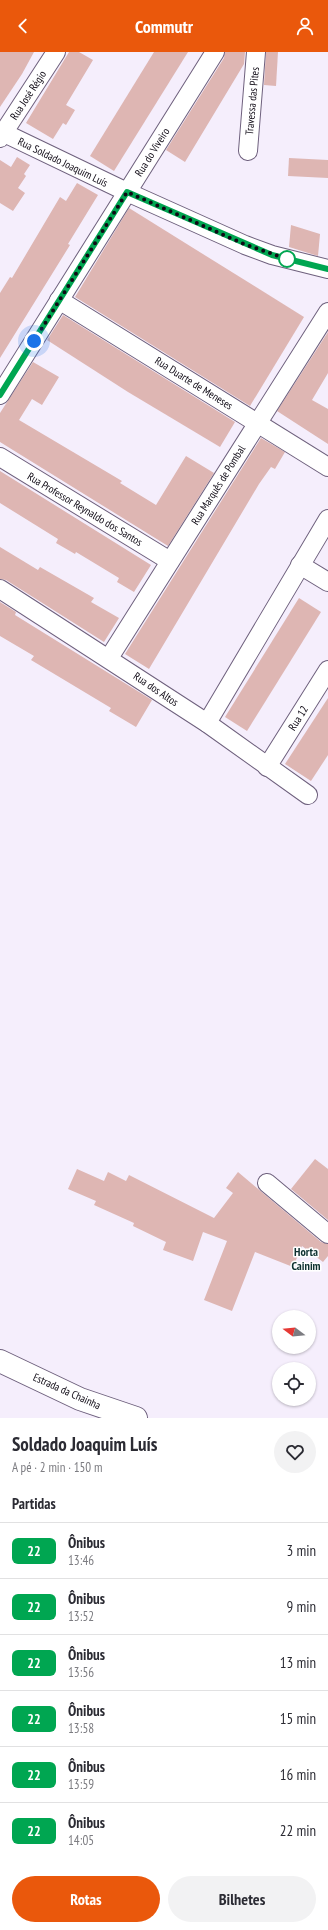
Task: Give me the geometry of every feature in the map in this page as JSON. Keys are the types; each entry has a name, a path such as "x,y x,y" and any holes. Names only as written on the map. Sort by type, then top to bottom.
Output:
{"street":[{"name":"Rua José Régio","path":"1,134 56,52"},
{"name":"Rua do Viveiro","path":"0,395 215,52"},
{"name":"Travessa das Pites","path":"248,151 256,52"},
{"name":"Rua Soldado Joaquim Luís","path":"1,134 127,192 272,255 328,269"},
{"name":"Rua Duarte de Meneses","path":"59,300 328,467"},
{"name":"Rua Marquês de Pombal","path":"109,658 328,312"},
{"name":"Rua Professor Reynaldo dos Santos","path":"0,457 170,561"},
{"path":"207,723 328,519"},
{"path":"300,565 328,582"},
{"name":"Rua dos Altos","path":"0,589 109,658 207,723 308,795"},
{"name":"Rua 12","path":"268,766 328,670"},
{"path":"267,1183 328,1234"},
{"name":"Estrada da Chainha","path":"0,1361 80,1399 136,1418"}],"building":[{"path":"0,52 34,52 22,74 0,107"},
{"path":"69,52 79,52 93,60 66,105 75,110 66,125 63,123 53,139 26,123"},
{"path":"154,52 188,52 114,171 90,156"},
{"path":"225,52 245,52 244,64 185,162 166,150 224,58"},
{"path":"266,52 278,52 276,86 264,85"},
{"path":"17,157 30,165 24,174 26,176 18,188 25,193 13,211 0,203 0,160 11,167"},
{"path":"289,158 328,160 328,178 288,176"},
{"path":"77,183 98,195 68,244 70,245 0,358 0,293 10,277 12,278 60,197 66,201"},
{"path":"129,208 304,317 250,406 75,297"},
{"path":"291,225 320,234 318,256 289,247"},
{"path":"63,315 235,422 220,447 128,392 47,340"},
{"path":"328,332 328,373 312,400 328,409 328,444 277,411"},
{"path":"33,362 59,377 42,405 32,399 19,420 122,481 120,483 156,505 186,456 214,473 168,546 0,442 0,413"},
{"path":"261,438 285,452 275,469 271,467 259,484 149,669 125,654"},
{"path":"0,471 151,565 134,592 117,582 119,578 76,552 75,554 56,543 58,539 0,503"},
{"path":"0,547 38,570 40,567 94,598 91,602 119,618 104,642 6,580 0,579"},
{"path":"299,598 321,612 247,731 225,717"},
{"path":"0,602 16,612 15,615 152,700 136,727 109,711 111,708 31,660 34,656 0,636"},
{"path":"328,698 328,755 311,781 285,764"},
{"path":"315,1159 328,1169 328,1220 291,1189"},
{"path":"77,1169 104,1181 108,1172 126,1181 129,1175 214,1218 233,1193 226,1188 238,1172 321,1242 328,1244 328,1256 323,1262 302,1246 293,1267 255,1252 232,1311 204,1300 227,1241 203,1232 193,1261 163,1250 166,1242 133,1226 134,1223 94,1205 96,1201 68,1189"}],"bus line":[{"name":"22","path":"0,395 127,192 272,255 328,269"}],"district":[{"name":"Horta Cainim","path":"306,1258"}],"route":[{"path":"34,341 127,192 244,244 287,259"}]}
